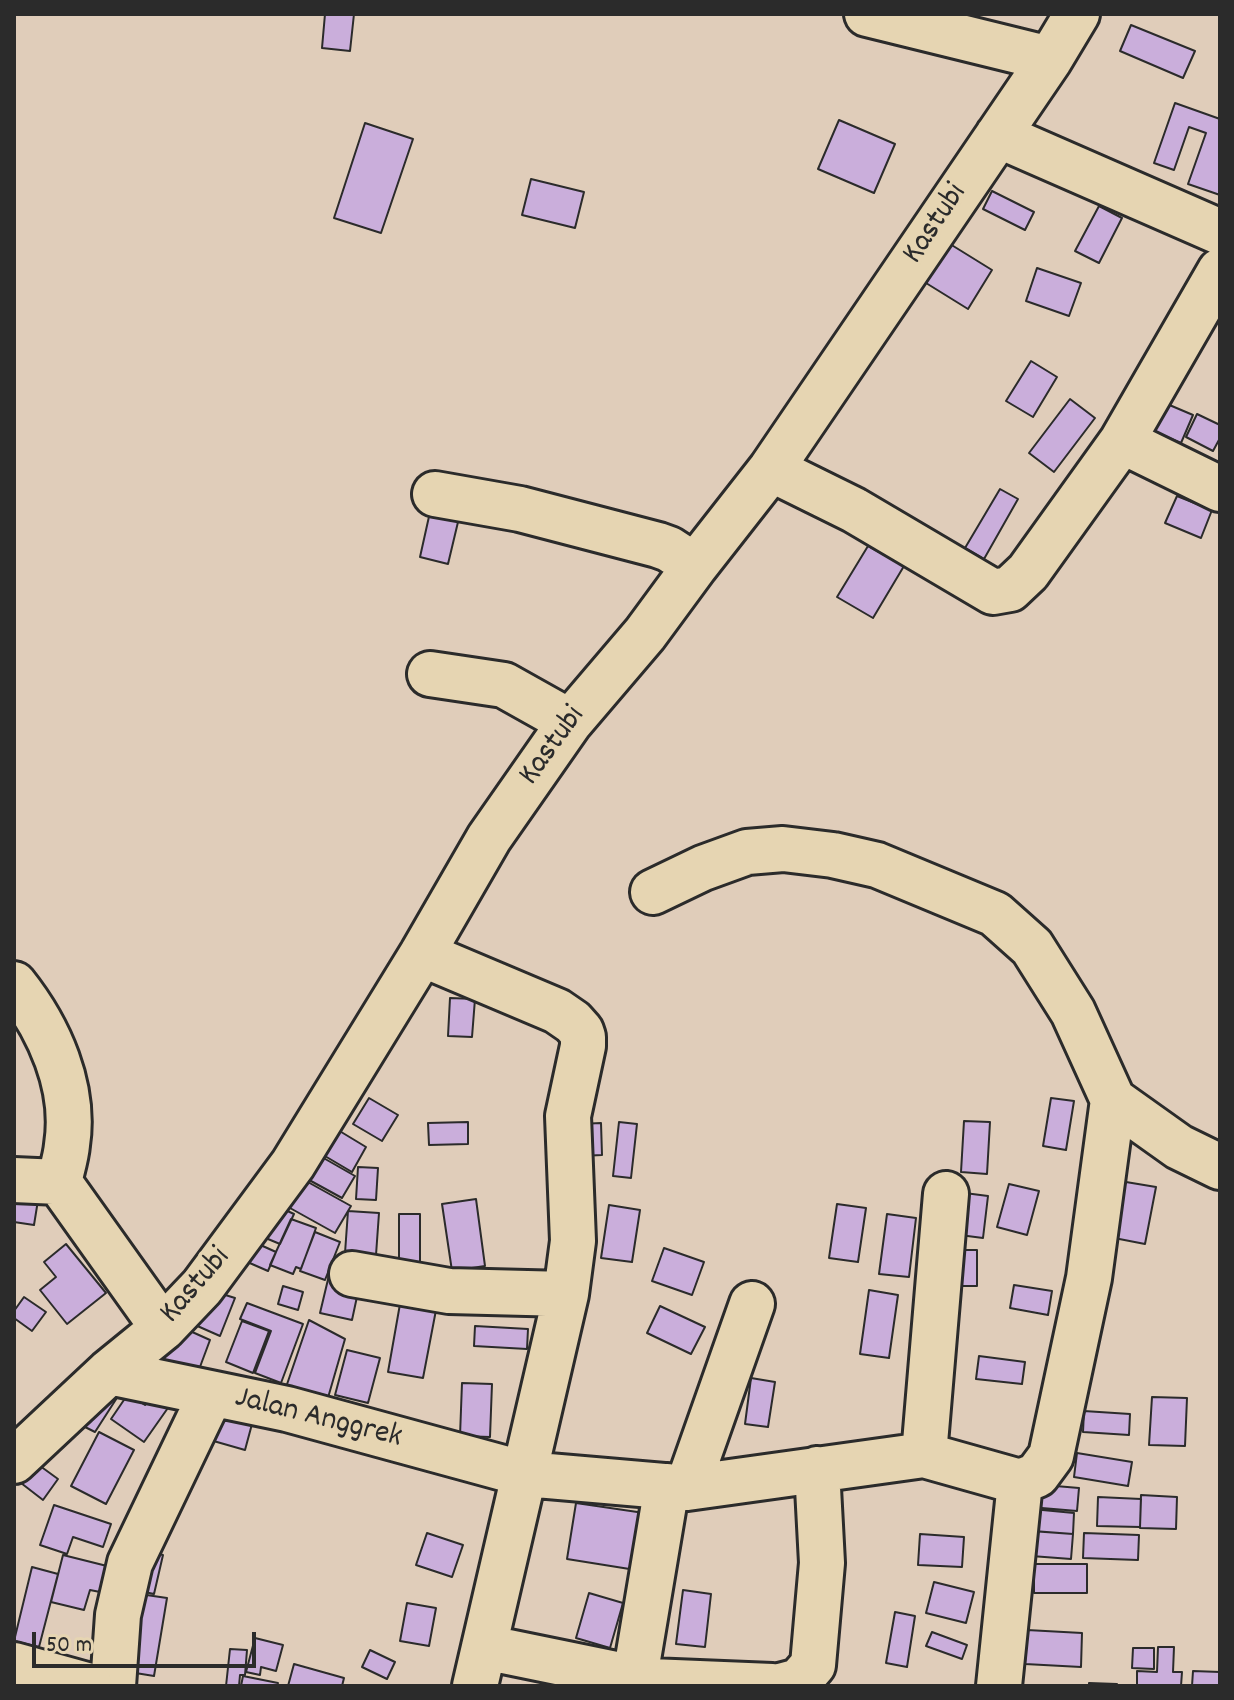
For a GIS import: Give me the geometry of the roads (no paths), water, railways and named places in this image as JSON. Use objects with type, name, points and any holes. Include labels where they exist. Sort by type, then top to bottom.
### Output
[{"type":"street","points":[[867,14],[1050,59]]},
{"type":"street","name":"Kastubi","points":[[14,1461],[109,1372],[163,1328],[202,1287],[293,1164],[489,838],[570,722],[645,634],[771,469],[1050,59],[1077,14]]},
{"type":"street","points":[[998,135],[1220,232]]},
{"type":"street","points":[[771,469],[854,510],[983,587],[1002,592],[1016,585],[1028,572],[1122,441],[1220,271]]},
{"type":"street","points":[[1122,441],[1220,489]]},
{"type":"street","points":[[435,494],[520,509],[658,545],[695,566]]},
{"type":"street","points":[[430,674],[504,685],[570,722]]},
{"type":"street","points":[[653,892],[703,868],[747,852],[783,849],[833,855],[877,865],[995,914],[1032,947],[1073,1012],[1113,1100],[1179,1147],[1220,1167]]},
{"type":"street","points":[[422,954],[557,1011],[581,1031],[583,1046],[568,1116],[573,1241],[566,1294],[479,1667],[635,1677],[650,1681],[772,1686]]},
{"type":"street","points":[[14,984],[28,1002],[53,1048],[68,1101],[68,1143],[59,1182],[163,1328]]},
{"type":"street","points":[[946,1194],[924,1455],[1020,1482],[1037,1475],[1051,1456],[1089,1278],[1113,1100]]},
{"type":"street","points":[[14,1180],[59,1182]]},
{"type":"street","points":[[352,1274],[449,1291],[566,1294]]},
{"type":"street","points":[[635,1677],[677,1487],[752,1304]]},
{"type":"street","name":"Jalan Anggrek","points":[[109,1372],[287,1409],[525,1474],[677,1487],[924,1455]]},
{"type":"street","points":[[14,1665],[92,1685],[118,1615],[130,1563],[211,1394]]},
{"type":"street","points":[[780,1686],[799,1681],[813,1665],[822,1563],[817,1469]]},
{"type":"street","points":[[999,1686],[1020,1482]]}]
